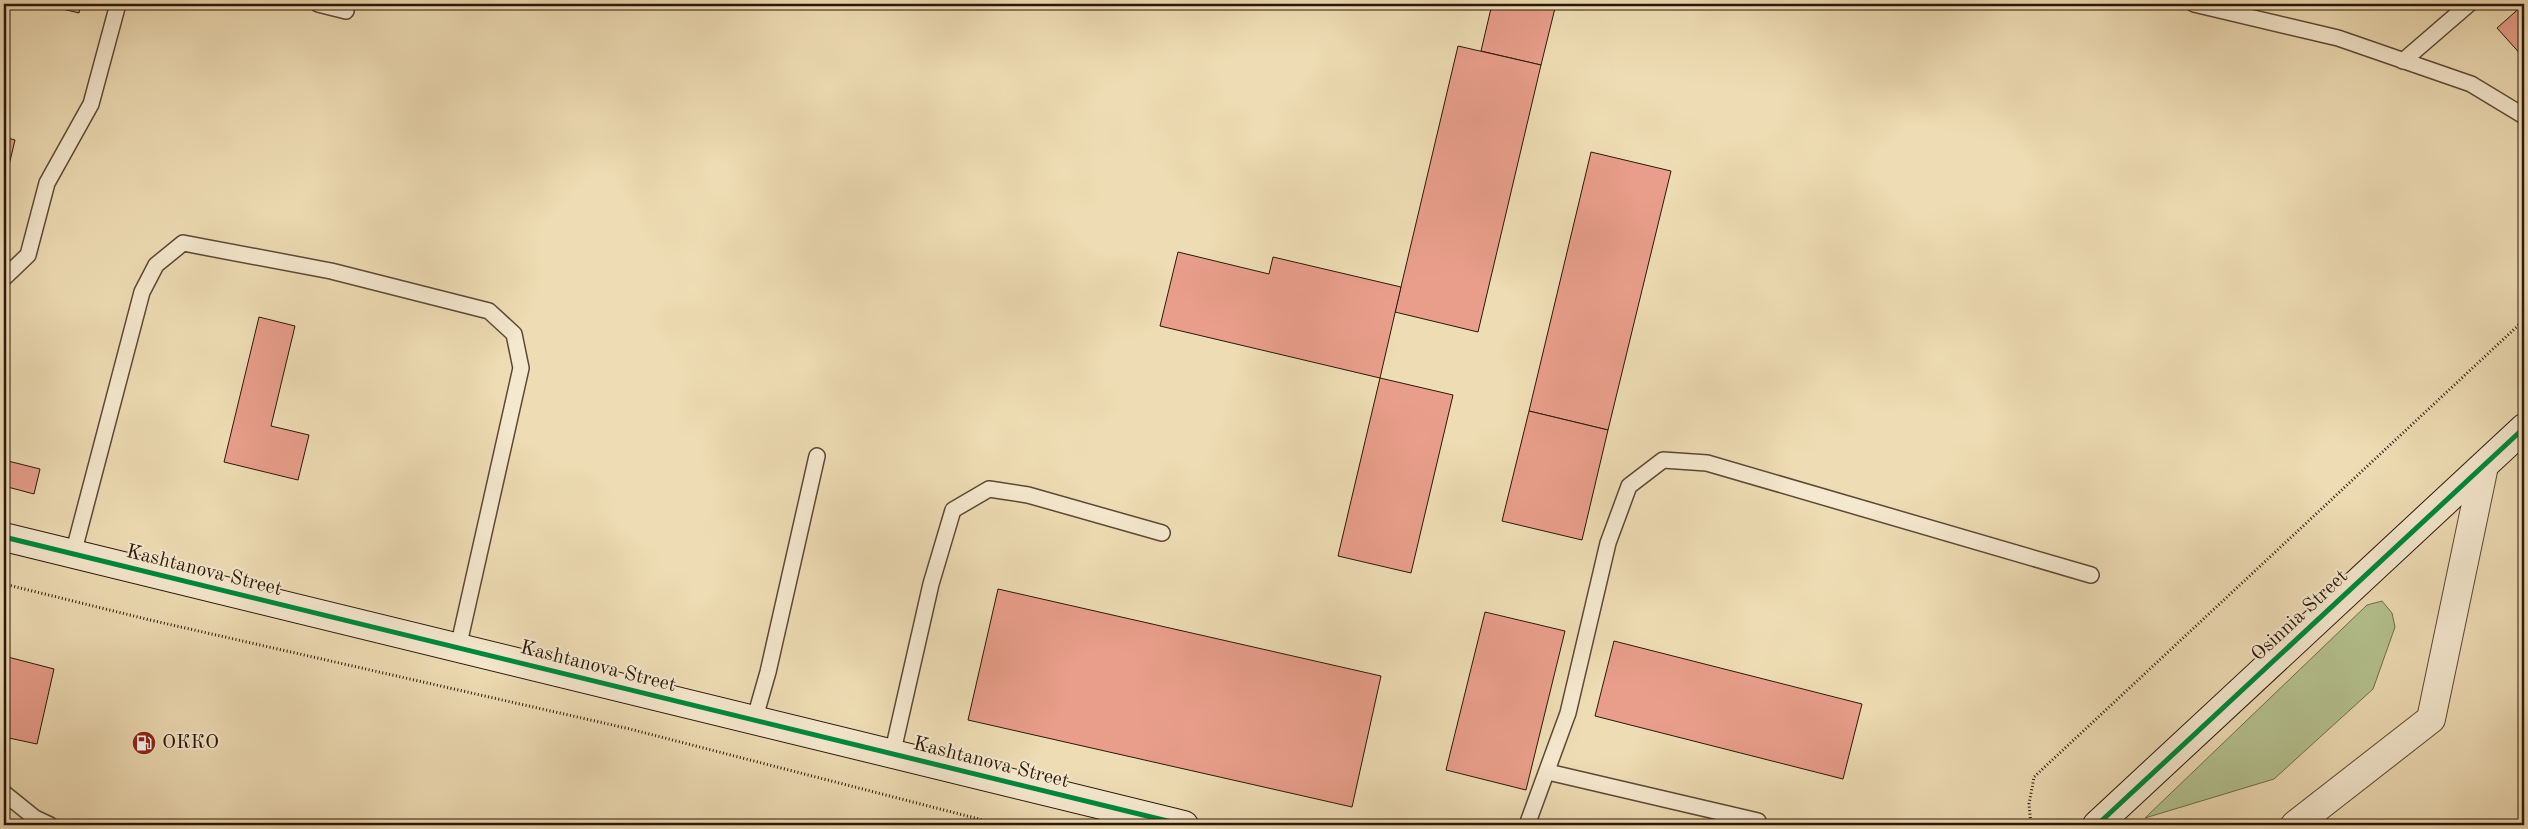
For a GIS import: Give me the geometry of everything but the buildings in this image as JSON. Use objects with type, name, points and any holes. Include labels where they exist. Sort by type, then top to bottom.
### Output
[{"type":"street","name":"Osinnia Street","points":[[2097,825],[2524,428]]},
{"type":"street","points":[[2295,825],[2431,719],[2484,466]]},
{"type":"street","name":"Kashtanova Street","points":[[4,537],[1184,825]]},
{"type":"lane","points":[[4,278],[28,255],[47,183],[91,104],[118,4]]},
{"type":"lane","points":[[318,4],[346,11]]},
{"type":"lane","points":[[2194,4],[2338,38],[2472,84],[2524,116]]},
{"type":"lane","points":[[2403,61],[2469,4]]},
{"type":"lane","points":[[73,554],[142,292],[156,265],[183,243],[341,274],[489,311],[514,334],[521,368],[458,648]]},
{"type":"lane","points":[[754,721],[768,672],[817,456]]},
{"type":"lane","points":[[1527,825],[1533,804],[1548,772],[1568,713],[1608,543],[1629,486],[1663,460],[1707,462],[2091,575]]},
{"type":"lane","points":[[892,755],[931,584],[953,510],[989,489],[1028,495],[1162,533]]},
{"type":"lane","points":[[1548,772],[1758,821]]},
{"type":"lane","points":[[4,793],[35,818],[50,825]]},
{"type":"path","points":[[2031,825],[2029,804],[2034,777],[2524,320]]},
{"type":"path","points":[[4,584],[150,620],[630,729],[1002,825]]},
{"type":"green space","points":[[2382,601],[2392,613],[2395,627],[2373,689],[2274,779],[2145,818],[2367,605]]},
{"type":"cycle path","points":[[2097,825],[2524,428]]},
{"type":"cycle path","points":[[4,537],[1184,825]]},
{"type":"place","name":"ОККО","points":[[144,743]]}]
